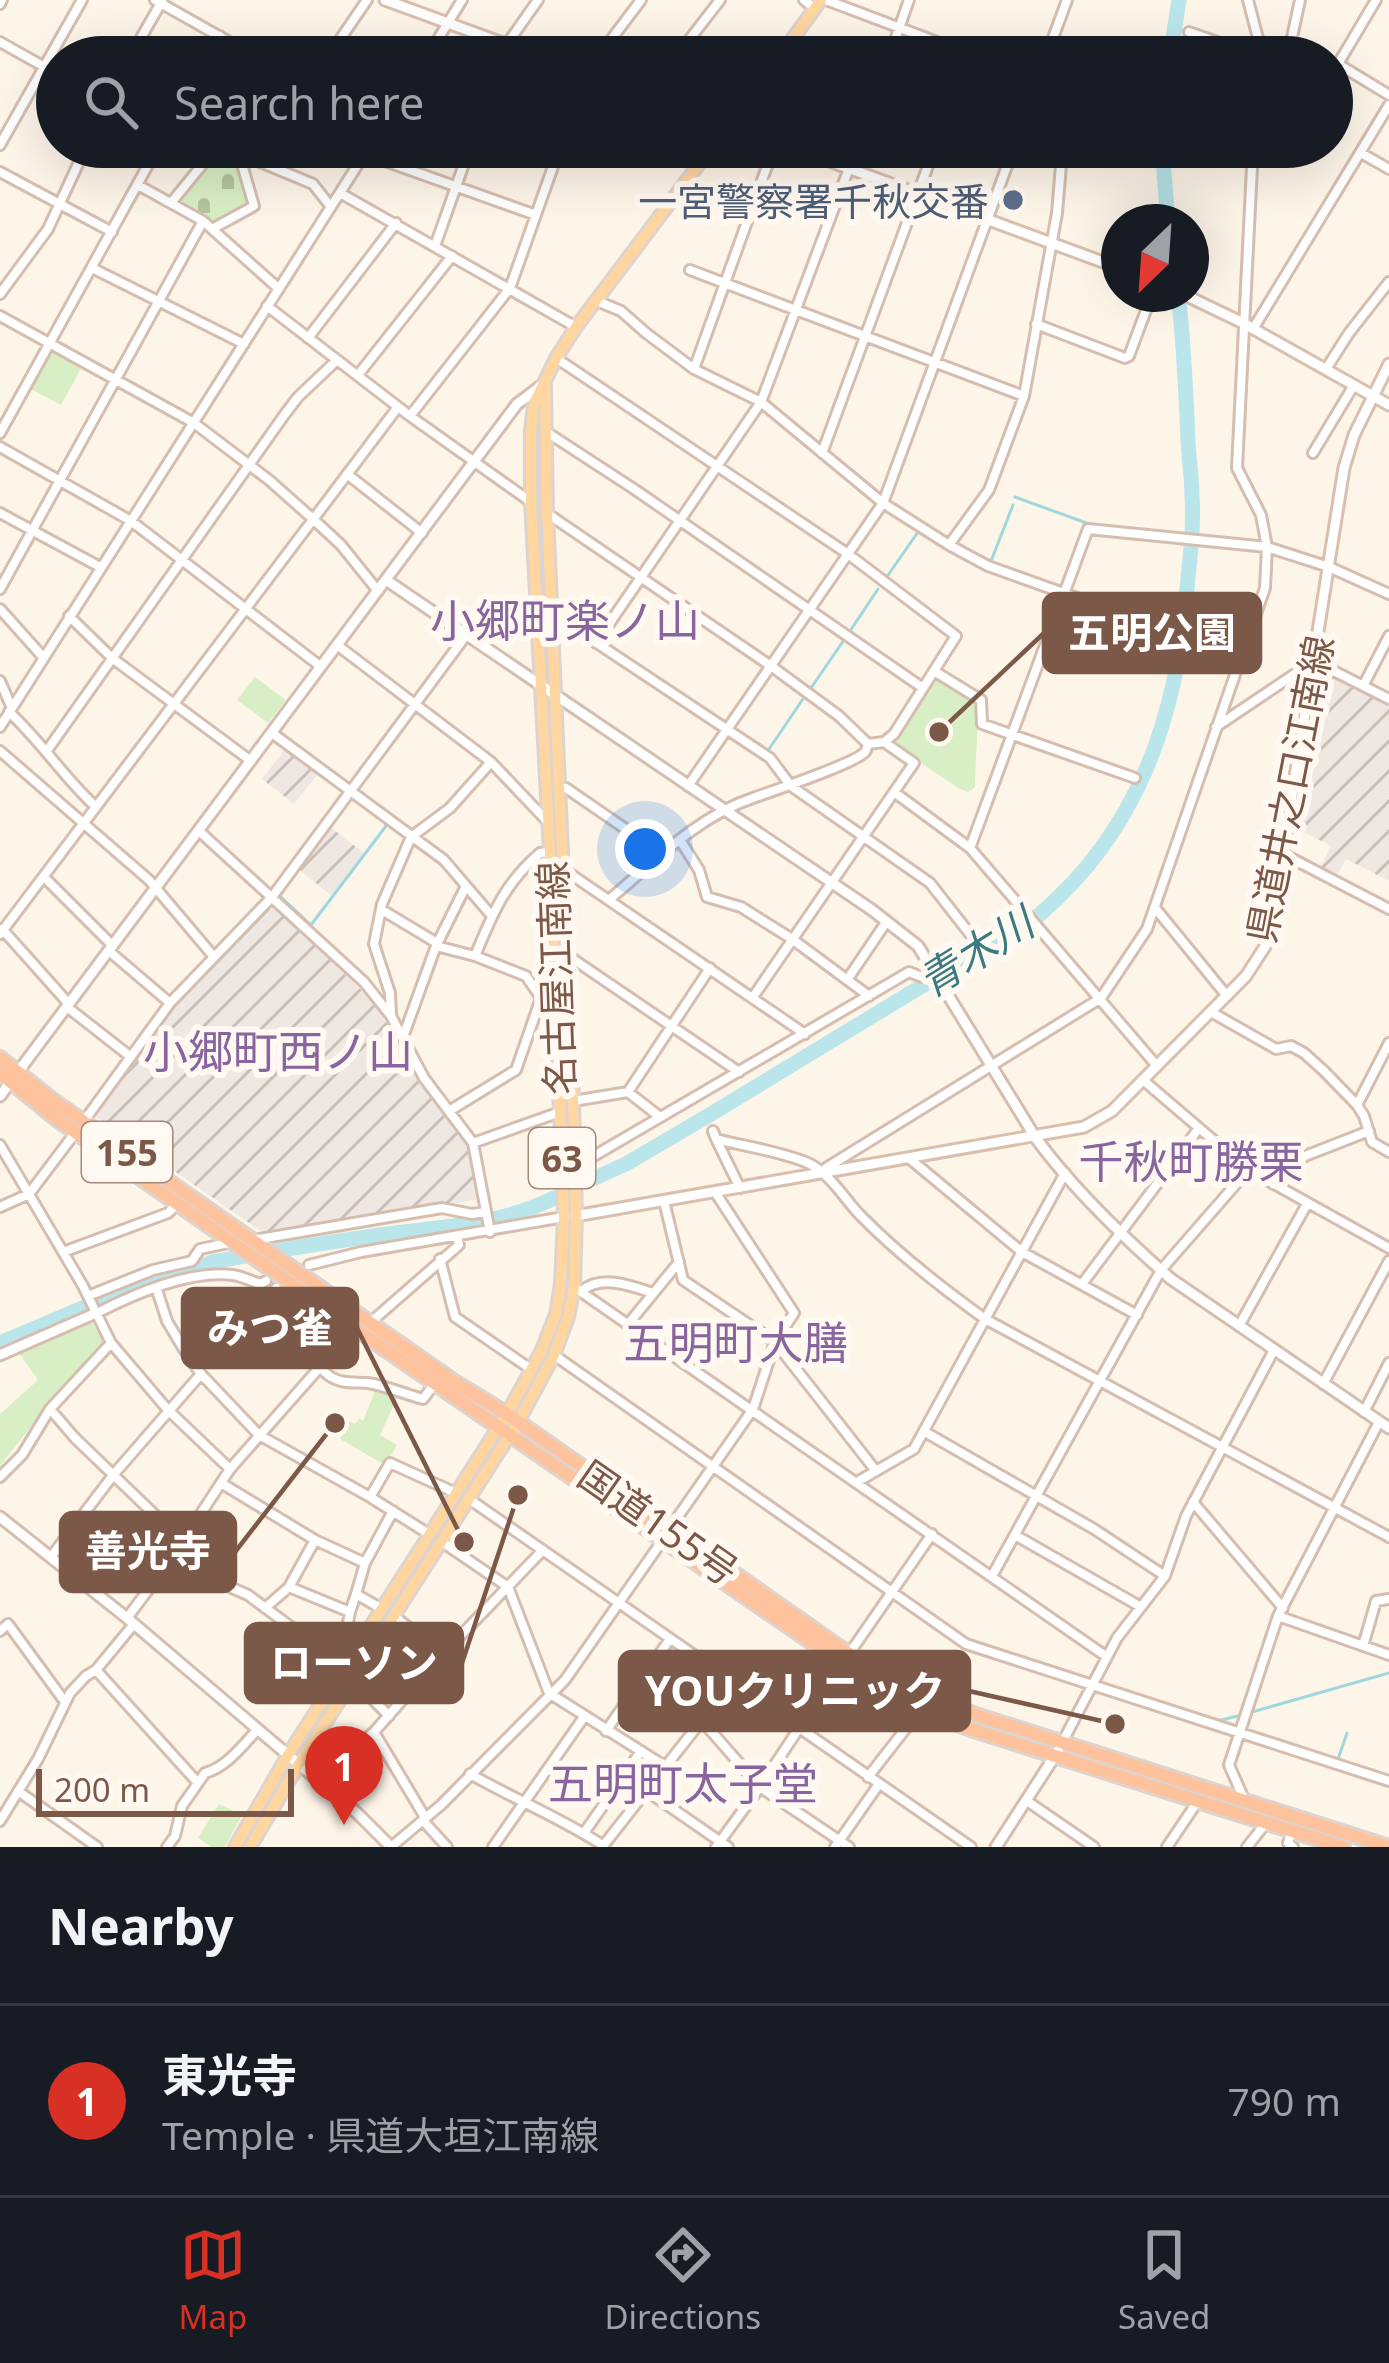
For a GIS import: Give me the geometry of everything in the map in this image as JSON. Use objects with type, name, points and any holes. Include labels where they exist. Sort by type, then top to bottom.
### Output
[{"type":"highway","name":"国道155号","points":[[0,1058],[9,1076],[245,1242],[267,1265],[456,1383],[665,1535],[921,1708],[1054,1757],[1343,1847]]},
{"type":"highway","name":"国道155号","points":[[80,1127],[178,1203],[283,1261],[435,1383],[508,1424]]},
{"type":"highway","name":"国道155号","points":[[845,1659],[976,1715],[1389,1847]]},
{"type":"main road","points":[[795,36],[821,3]]},
{"type":"main road","name":"名古屋江南線","points":[[235,1847],[353,1679],[387,1612],[554,1355],[578,1289],[560,1112],[531,431],[534,404],[556,358],[696,168]]},
{"type":"main road","name":"名古屋江南線","points":[[508,1424],[556,1313],[574,1168],[545,382]]},
{"type":"main road","name":"名古屋江南線","points":[[250,1847],[340,1663],[387,1612]]},
{"type":"street","points":[[62,36],[82,0]]},
{"type":"street","points":[[342,36],[367,0]]},
{"type":"street","points":[[385,0],[486,36]]},
{"type":"street","points":[[440,36],[462,0]]},
{"type":"street","points":[[513,36],[538,0]]},
{"type":"street","points":[[614,36],[641,0]]},
{"type":"street","points":[[692,36],[720,0]]},
{"type":"street","points":[[804,0],[920,36]]},
{"type":"street","points":[[896,36],[909,0]]},
{"type":"street","points":[[1054,36],[1067,0]]},
{"type":"street","points":[[1248,0],[1257,36]]},
{"type":"street","points":[[1294,36],[1300,0]]},
{"type":"street","points":[[1353,36],[1376,0]]},
{"type":"street","points":[[141,36],[159,1],[220,36]]},
{"type":"street","points":[[1189,32],[1200,36]]},
{"type":"street","points":[[0,42],[36,62]]},
{"type":"street","points":[[1353,74],[1389,95]]},
{"type":"street","points":[[0,145],[36,81]]},
{"type":"street","points":[[1353,164],[1389,105]]},
{"type":"street","points":[[1361,152],[1389,170]]},
{"type":"street","points":[[0,294],[48,229],[76,168]]},
{"type":"street","points":[[0,434],[147,168]]},
{"type":"street","points":[[171,203],[200,168]]},
{"type":"street","points":[[212,229],[254,206],[244,168]]},
{"type":"street","points":[[274,168],[313,184],[331,207]]},
{"type":"street","points":[[0,727],[356,168]]},
{"type":"street","points":[[412,168],[536,215]]},
{"type":"street","points":[[435,246],[462,168]]},
{"type":"street","points":[[410,416],[510,288],[553,168]]},
{"type":"street","points":[[694,369],[766,168]]},
{"type":"street","points":[[596,643],[761,402],[849,168],[1101,261]]},
{"type":"street","points":[[822,453],[927,168]]},
{"type":"street","points":[[688,787],[883,503],[1006,168]]},
{"type":"street","points":[[949,544],[989,490],[1024,396],[1061,168]]},
{"type":"street","points":[[823,1174],[1101,998],[1147,928],[1265,588],[1267,547],[1261,515],[1237,468],[1248,326],[1252,168]]},
{"type":"street","points":[[1248,326],[1351,168]]},
{"type":"street","points":[[0,172],[112,232]]},
{"type":"street","points":[[138,185],[202,220],[278,288]]},
{"type":"street","points":[[340,193],[576,327]]},
{"type":"street","points":[[0,590],[202,220]]},
{"type":"street","points":[[308,338],[396,224]]},
{"type":"street","points":[[358,375],[452,256]]},
{"type":"street","points":[[92,268],[244,344]]},
{"type":"street","points":[[690,270],[1024,396]]},
{"type":"street","points":[[1326,369],[1389,282]]},
{"type":"street","points":[[597,301],[620,311],[694,369],[761,402],[883,503],[949,544],[988,566],[1175,633]]},
{"type":"street","points":[[267,306],[531,502]]},
{"type":"street","points":[[1209,306],[1389,405]]},
{"type":"street","points":[[1036,325],[1125,358],[1130,356],[1146,312]]},
{"type":"street","points":[[0,316],[194,423],[314,518],[378,591]]},
{"type":"street","points":[[556,358],[848,554],[956,636],[894,734],[884,742],[868,744]]},
{"type":"street","points":[[46,752],[298,397],[337,360]]},
{"type":"street","name":"県道井之口江南線","points":[[570,1216],[1084,1127],[1101,1119],[1227,996],[1266,945],[1348,450],[1389,364]]},
{"type":"street","points":[[0,1096],[9,1076],[68,1006],[517,404],[545,382]]},
{"type":"street","points":[[1313,453],[1354,385]]},
{"type":"street","points":[[131,1057],[68,1006],[1,931],[398,406]]},
{"type":"street","points":[[545,431],[923,688]]},
{"type":"street","points":[[0,447],[130,521],[320,667]]},
{"type":"street","points":[[347,473],[422,533]]},
{"type":"street","points":[[0,513],[100,567]]},
{"type":"street","points":[[547,513],[771,666],[839,716],[868,744]]},
{"type":"street","points":[[970,848],[1088,529],[1267,547],[1329,567],[1389,594]]},
{"type":"street","points":[[386,580],[918,946],[1035,1137],[1122,1232],[1161,1270],[1384,1425],[1281,1612],[1229,1765],[1244,1800]]},
{"type":"street","points":[[0,609],[43,657]]},
{"type":"street","points":[[553,614],[770,758],[791,786],[930,883],[977,943]]},
{"type":"street","points":[[68,616],[112,658],[251,761]]},
{"type":"street","points":[[0,1208],[29,1194],[170,1003],[272,898],[467,634]]},
{"type":"street","points":[[1363,686],[1389,636]]},
{"type":"street","points":[[337,645],[490,762],[548,822]]},
{"type":"street","points":[[1215,728],[1314,661],[1389,699]]},
{"type":"street","points":[[934,671],[981,700],[982,724],[1135,778]]},
{"type":"street","points":[[0,681],[10,710],[96,807]]},
{"type":"street","points":[[272,734],[444,860],[491,915]]},
{"type":"street","points":[[753,997],[914,763],[884,742]]},
{"type":"street","points":[[610,899],[722,810],[791,786],[865,752],[868,744]]},
{"type":"street","points":[[0,751],[156,887],[214,957]]},
{"type":"street","points":[[391,1016],[390,993],[374,944],[381,910],[411,837],[450,808],[490,762]]},
{"type":"street","points":[[560,788],[662,854]]},
{"type":"street","points":[[894,792],[970,848],[1157,1066]]},
{"type":"street","points":[[199,831],[364,982],[391,1016],[424,1078],[473,1143],[489,1229]]},
{"type":"street","points":[[680,840],[699,870],[707,897],[741,907],[868,996]]},
{"type":"street","points":[[475,956],[506,888],[540,853],[550,852]]},
{"type":"street","points":[[1283,854],[1389,908]]},
{"type":"street","points":[[562,869],[805,1034]]},
{"type":"street","points":[[44,877],[170,1003]]},
{"type":"street","points":[[403,1038],[437,944],[466,886]]},
{"type":"street","points":[[1155,908],[1227,996]]},
{"type":"street","points":[[381,910],[437,944],[526,976],[541,998],[516,1070],[449,1111]]},
{"type":"street","points":[[847,980],[886,921]]},
{"type":"street","points":[[566,955],[739,1072]]},
{"type":"street","points":[[573,1101],[628,1092],[710,968]]},
{"type":"street","points":[[574,1168],[909,973],[922,977]]},
{"type":"street","points":[[1211,1012],[1276,1049],[1291,1046],[1304,1052],[1357,1105],[1372,1142],[1389,1152]]},
{"type":"street","points":[[534,1020],[557,1017]]},
{"type":"street","points":[[1357,1105],[1389,1043]]},
{"type":"street","points":[[1376,1068],[1389,1075]]},
{"type":"street","points":[[1143,1080],[1273,1184],[1389,1248]]},
{"type":"street","points":[[628,1092],[660,1118]]},
{"type":"street","points":[[473,1143],[560,1112]]},
{"type":"street","points":[[1082,1284],[1198,1128]]},
{"type":"street","points":[[1273,1184],[1305,1156],[1369,1131]]},
{"type":"street","points":[[740,1188],[715,1135],[809,1163],[890,1244],[986,1319],[1389,1537]]},
{"type":"street","points":[[0,1145],[111,1343],[168,1410],[230,1469]]},
{"type":"street","points":[[910,1159],[1022,1252],[1137,1315]]},
{"type":"street","points":[[992,1576],[1161,1270],[1250,1168]]},
{"type":"street","points":[[857,1482],[914,1449],[1065,1173]]},
{"type":"street","points":[[2,1520],[130,1621],[391,1847],[441,1805],[565,1680],[753,1409],[775,1342],[794,1312],[715,1192]]},
{"type":"street","points":[[664,1201],[683,1280],[775,1342],[876,1471]]},
{"type":"street","points":[[64,1252],[168,1213],[178,1203]]},
{"type":"street","points":[[1239,1326],[1307,1204]]},
{"type":"street","points":[[88,1297],[153,1270],[192,1261],[200,1249],[442,1208],[486,1213]]},
{"type":"street","points":[[309,1265],[570,1216]]},
{"type":"street","points":[[0,1821],[38,1759],[65,1702],[96,1670],[230,1469],[320,1367],[459,1245],[458,1236]]},
{"type":"street","points":[[440,1259],[455,1317],[532,1370]]},
{"type":"street","points":[[1323,1384],[1389,1261]]},
{"type":"street","points":[[629,1323],[679,1262]]},
{"type":"street","points":[[0,1355],[145,1289],[236,1275],[260,1284],[266,1281]]},
{"type":"street","points":[[578,1289],[611,1283],[653,1293]]},
{"type":"street","points":[[156,1287],[166,1321],[201,1374],[259,1436],[370,1497],[508,1587],[549,1693],[666,1767]]},
{"type":"street","points":[[276,1288],[320,1367],[331,1377],[423,1399],[435,1383]]},
{"type":"street","points":[[578,1289],[1108,1657]]},
{"type":"street","points":[[0,1477],[22,1455],[50,1409],[111,1343]]},
{"type":"street","points":[[997,1847],[1054,1757],[1117,1638],[1165,1576],[1193,1502],[1274,1350]]},
{"type":"street","points":[[554,1355],[966,1645],[1389,1781]]},
{"type":"street","points":[[1364,1412],[1389,1364]]},
{"type":"street","points":[[51,1557],[114,1474],[201,1374]]},
{"type":"street","points":[[50,1409],[183,1542]]},
{"type":"street","points":[[924,1431],[1165,1576]]},
{"type":"street","points":[[370,1497],[390,1462],[462,1496],[971,1847]]},
{"type":"street","points":[[221,1483],[315,1540],[365,1563]]},
{"type":"street","points":[[1193,1502],[1281,1612],[1389,1655]]},
{"type":"street","points":[[176,1552],[207,1577],[248,1595],[340,1663],[365,1563],[393,1511]]},
{"type":"street","points":[[647,1791],[722,1845],[932,1534]]},
{"type":"street","points":[[1015,1535],[1141,1607]]},
{"type":"street","points":[[265,1608],[289,1587],[315,1540]]},
{"type":"street","points":[[317,1779],[374,1732],[543,1550]]},
{"type":"street","points":[[289,1587],[350,1612]]},
{"type":"street","points":[[356,1594],[442,1655]]},
{"type":"street","points":[[1363,1646],[1376,1601],[1389,1599]]},
{"type":"street","points":[[0,1631],[8,1624],[65,1702]]},
{"type":"street","points":[[607,1731],[670,1639]]},
{"type":"street","points":[[96,1670],[198,1783]]},
{"type":"street","points":[[353,1679],[389,1715]]},
{"type":"street","points":[[470,1774],[604,1846],[732,1682]]},
{"type":"street","points":[[868,1777],[921,1708]]},
{"type":"street","points":[[493,1847],[584,1718]]},
{"type":"street","points":[[703,1722],[760,1787],[837,1844],[849,1847]]},
{"type":"street","points":[[167,1847],[176,1837],[182,1806],[205,1773],[233,1756],[258,1729]]},
{"type":"street","points":[[374,1732],[426,1824],[447,1847]]},
{"type":"street","points":[[584,1833],[641,1751]]},
{"type":"street","points":[[837,1844],[879,1784]]},
{"type":"street","points":[[19,1791],[97,1847]]},
{"type":"street","points":[[1027,1801],[1094,1847]]},
{"type":"street","points":[[1167,1847],[1198,1801]]},
{"type":"street","points":[[1247,1847],[1266,1822]]},
{"type":"street","points":[[1292,1831],[1288,1843],[1293,1847]]},
{"type":"street","points":[[500,1838],[514,1847]]},
{"type":"shaded area","points":[[1317,667],[1389,702],[1389,881],[1346,859],[1335,878],[1319,870],[1331,846],[1292,826]]},
{"type":"shaded area","points":[[285,749],[317,775],[294,804],[262,779]]},
{"type":"shaded area","points":[[329,826],[365,854],[332,896],[297,868]]},
{"type":"shaded area","points":[[274,907],[377,1005],[416,1077],[469,1145],[480,1199],[268,1236],[95,1116],[176,1005]]},
{"type":"green space","points":[[203,168],[241,168],[250,202],[211,223],[175,202]]},
{"type":"green space","points":[[53,349],[83,365],[61,405],[29,388]]},
{"type":"green space","points":[[255,677],[286,700],[268,723],[237,700]]},
{"type":"green space","points":[[935,677],[977,704],[975,787],[968,792],[893,744]]},
{"type":"green space","points":[[90,1320],[106,1344],[43,1411],[0,1466],[0,1414],[38,1380],[19,1353]]},
{"type":"green space","points":[[375,1391],[398,1396],[380,1435],[397,1445],[385,1465],[340,1439],[349,1421],[363,1421]]},
{"type":"green space","points":[[219,1804],[242,1815],[225,1847],[212,1847],[198,1838]]},
{"type":"waterway","name":"青木川","points":[[1173,36],[1179,0]]},
{"type":"waterway","name":"青木川","points":[[1164,168],[1167,204]]},
{"type":"waterway","name":"青木川","points":[[588,1181],[716,1111],[1039,915],[1103,846],[1147,768],[1174,682],[1182,636],[1192,508],[1180,312]]},
{"type":"waterway","points":[[1015,497],[1092,525],[1116,528]]},
{"type":"waterway","points":[[991,561],[1013,505]]},
{"type":"waterway","points":[[886,578],[918,532],[983,569]]},
{"type":"waterway","points":[[850,631],[878,589]]},
{"type":"waterway","points":[[811,688],[846,637]]},
{"type":"waterway","points":[[767,752],[805,696]]},
{"type":"waterway","points":[[281,897],[311,925],[386,826]]},
{"type":"waterway","points":[[95,1114],[175,1005],[269,909]]},
{"type":"waterway","name":"青木川","points":[[0,1343],[154,1278],[212,1262],[469,1224],[554,1198]]},
{"type":"waterway","points":[[1252,1712],[1389,1673]]},
{"type":"waterway","points":[[1217,1721],[1242,1715]]},
{"type":"waterway","points":[[1338,1759],[1347,1733]]},
{"type":"waterway","points":[[1267,1745],[1311,1760]]},
{"type":"tunnel","points":[[266,1281],[309,1265]]},
{"type":"place","name":"一宮警察署千秋交番","points":[[1013,200]]},
{"type":"place","name":"五明公園","points":[[939,732]]},
{"type":"place","name":"善光寺","points":[[335,1423]]},
{"type":"place","name":"ローソン","points":[[518,1495]]},
{"type":"place","name":"みつ雀","points":[[464,1542]]},
{"type":"place","name":"YOUクリニック","points":[[1115,1724]]},
{"type":"place","name":"東光寺","points":[[344,1825]]},
{"type":"district","name":"小郷町楽ノ山","points":[[565,619]]},
{"type":"district","name":"小郷町西ノ山","points":[[278,1050]]},
{"type":"district","name":"千秋町勝栗","points":[[1191,1160]]},
{"type":"district","name":"五明町大膳","points":[[736,1341]]},
{"type":"district","name":"五明町太子堂","points":[[683,1782]]}]
